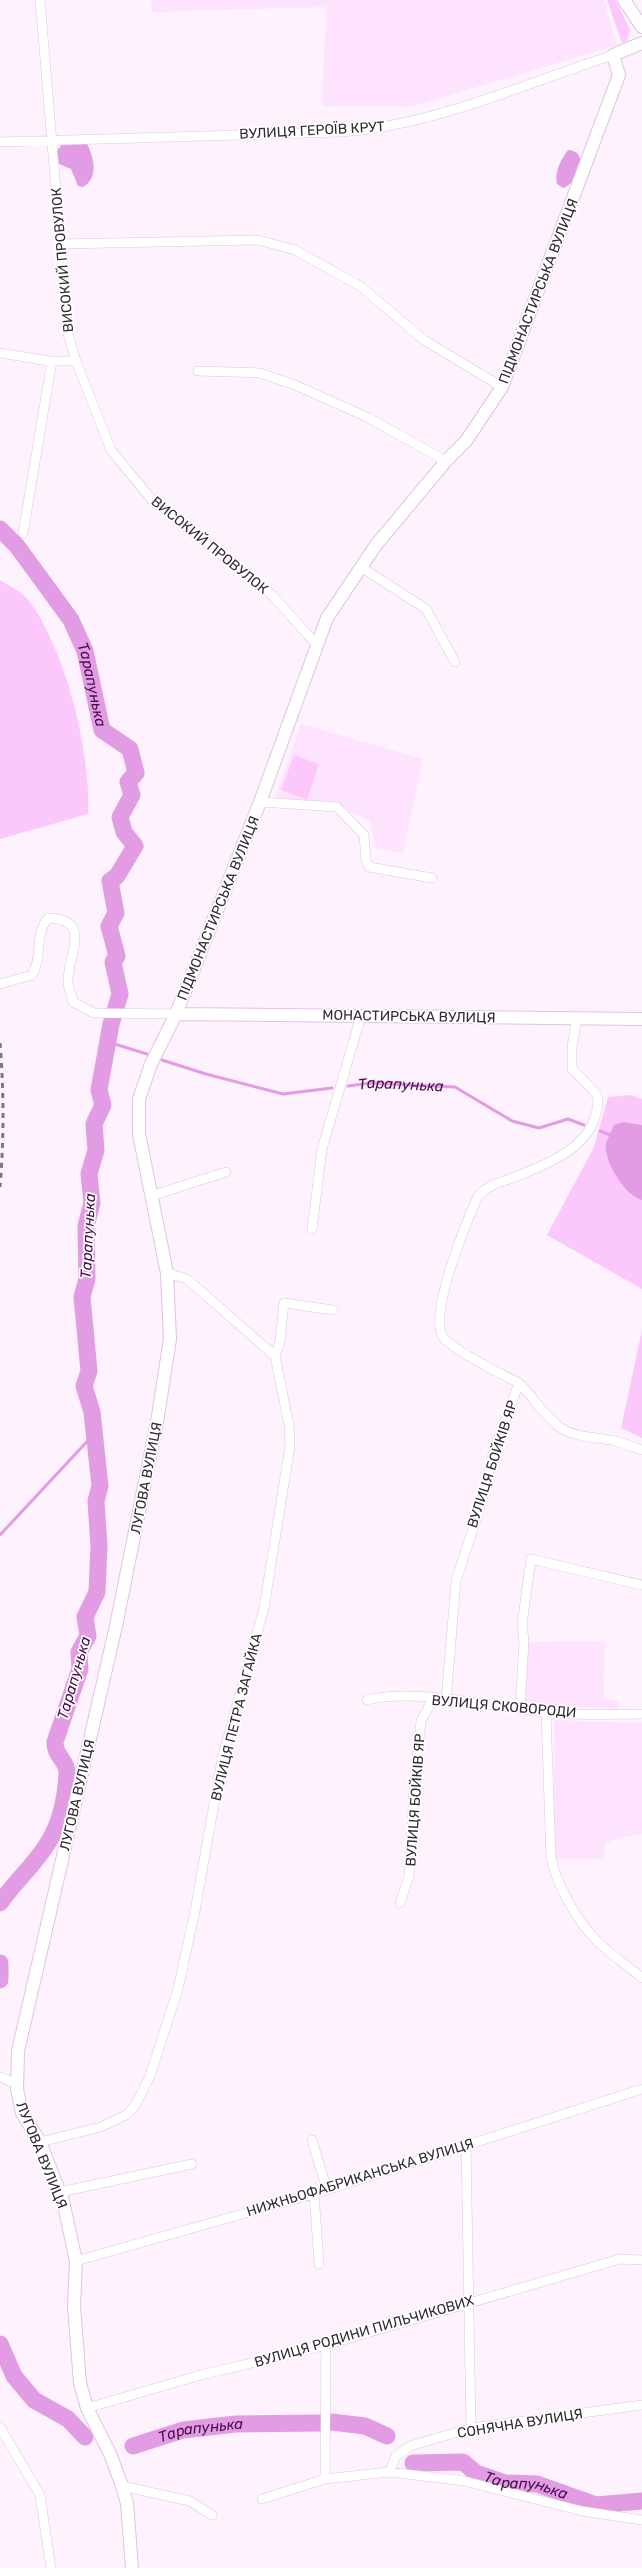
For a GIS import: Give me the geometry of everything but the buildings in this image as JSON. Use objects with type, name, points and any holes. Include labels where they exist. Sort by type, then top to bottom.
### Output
[{"type":"street","name":"ВИСОКИЙ ПРОВУЛОК","points":[[40,0],[68,334],[76,361],[111,450],[152,500],[272,595],[316,644]]},
{"type":"street","points":[[624,0],[642,27]]},
{"type":"street","points":[[613,55],[642,43]]},
{"type":"street","name":"ВУЛИЦЯ ГЕРОЇВ КРУТ","points":[[0,142],[51,139],[339,132],[391,126],[495,95],[613,55]]},
{"type":"street","name":"ПІДМОНАСТИРСЬКА ВУЛИЦЯ","points":[[176,1014],[260,802],[316,644],[327,618],[376,545],[446,461],[466,441],[502,387],[619,75],[613,55]]},
{"type":"street","points":[[61,244],[258,240],[295,250],[360,286],[424,340],[502,387]]},
{"type":"street","points":[[0,353],[52,361],[76,361]]},
{"type":"street","points":[[23,533],[52,361]]},
{"type":"street","points":[[198,371],[260,373],[295,384],[369,418],[446,461]]},
{"type":"street","points":[[361,566],[426,609],[455,662]]},
{"type":"street","name":"ПІДМОНАСТИРСЬКА ВУЛИЦЯ","points":[[260,802],[337,807],[364,834],[368,867],[432,878]]},
{"type":"street","points":[[0,984],[32,975],[37,967],[40,935],[45,922],[48,918],[67,920],[74,927],[76,937],[68,984],[73,1002],[94,1013],[176,1014]]},
{"type":"street","name":"МОНАСТИРСЬКА ВУЛИЦЯ","points":[[176,1014],[642,1019]]},
{"type":"street","name":"ЛУГОВА ВУЛИЦЯ","points":[[132,2568],[127,2503],[112,2456],[86,2408],[80,2383],[76,2343],[76,2261],[60,2192],[40,2142],[22,2113],[17,2084],[18,2051],[116,1626],[157,1422],[170,1339],[167,1273],[139,1134],[140,1099],[151,1064],[176,1014]]},
{"type":"street","points":[[312,1229],[322,1149],[361,1016]]},
{"type":"street","name":"ВУЛИЦЯ БОЙКІВ ЯР","points":[[446,1700],[456,1581],[480,1508],[493,1454],[519,1384],[476,1360],[443,1337],[440,1326],[444,1288],[478,1196],[488,1186],[511,1179],[565,1153],[583,1140],[593,1126],[598,1110],[597,1096],[572,1069],[572,1047],[577,1018]]},
{"type":"street","points":[[151,1196],[226,1172]]},
{"type":"street","points":[[167,1273],[187,1279],[275,1356],[280,1342],[284,1303],[333,1310]]},
{"type":"street","name":"ВУЛИЦЯ ПЕТРА ЗАГАЙКА","points":[[40,2142],[101,2127],[126,2115],[135,2106],[150,2076],[178,1988],[195,1911],[222,1759],[264,1608],[290,1446],[289,1424],[275,1356]]},
{"type":"street","points":[[519,1384],[531,1395],[548,1417],[562,1429],[584,1436],[616,1441],[642,1450]]},
{"type":"street","points":[[520,1709],[524,1641],[522,1624],[531,1559],[642,1585]]},
{"type":"street","name":"ВУЛИЦЯ СКОВОРОДИ","points":[[367,1700],[386,1696],[446,1700],[546,1713],[642,1714]]},
{"type":"street","name":"ВУЛИЦЯ БОЙКІВ ЯР","points":[[400,1903],[409,1876],[414,1790],[421,1721],[433,1699]]},
{"type":"street","points":[[546,1713],[551,1858],[553,1868],[571,1905],[598,1942],[642,1978]]},
{"type":"street","points":[[0,2078],[17,2084]]},
{"type":"street","name":"НИЖНЬОФАБРИКАНСЬКА ВУЛИЦЯ","points":[[76,2261],[314,2194],[466,2144],[642,2089]]},
{"type":"street","points":[[312,2140],[327,2190]]},
{"type":"street","points":[[466,2144],[471,2428]]},
{"type":"street","points":[[60,2192],[192,2164]]},
{"type":"street","points":[[314,2194],[320,2264]]},
{"type":"street","name":"ВУЛИЦЯ РОДИНИ ПИЛЬЧИКОВИХ","points":[[86,2408],[201,2375],[326,2345],[620,2259],[642,2260]]},
{"type":"street","points":[[325,2479],[326,2345]]},
{"type":"street","name":"СОНЯЧНА ВУЛИЦЯ","points":[[389,2472],[396,2456],[410,2446],[471,2428],[642,2404]]},
{"type":"street","points":[[0,2427],[40,2496],[51,2568]]},
{"type":"street","points":[[262,2500],[325,2479],[389,2472],[465,2481],[582,2511],[642,2520]]},
{"type":"street","points":[[122,2486],[190,2502],[212,2515]]},
{"type":"shaded area","points":[[151,0],[604,0],[617,45],[410,107],[322,106],[326,7],[152,12]]},
{"type":"shaded area","points":[[607,0],[616,0],[630,30],[627,41],[622,43]]},
{"type":"shaded area","points":[[62,144],[87,144],[92,155],[94,167],[91,178],[83,187],[78,186],[71,169],[59,164],[57,151]]},
{"type":"shaded area","points":[[568,150],[575,152],[579,156],[580,168],[573,181],[563,188],[557,184],[556,175]]},
{"type":"shaded area","points":[[0,580],[20,592],[29,601],[54,646],[65,674],[74,703],[85,762],[88,789],[88,814],[0,839]]},
{"type":"shaded area","points":[[301,724],[423,759],[403,853],[376,848],[370,821],[336,804],[275,799]]},
{"type":"shaded area","points":[[294,755],[319,764],[307,800],[281,790]]},
{"type":"shaded area","points":[[631,1095],[642,1099],[642,1289],[547,1235],[594,1147],[608,1097]]},
{"type":"shaded area","points":[[623,1122],[642,1125],[642,1200],[635,1197],[622,1185],[608,1159],[606,1143],[614,1125]]},
{"type":"shaded area","points":[[642,1330],[642,1438],[621,1428]]},
{"type":"shaded area","points":[[605,1641],[604,1699],[618,1701],[618,1709],[522,1704],[527,1642]]},
{"type":"shaded area","points":[[554,1720],[642,1723],[642,1834],[617,1838],[605,1844],[604,1859],[554,1859]]},
{"type":"waterway","name":"Тарапунька","points":[[0,529],[17,546],[71,620],[85,651],[102,730],[130,749],[136,773],[128,782],[132,795],[120,817],[124,832],[135,846],[117,876],[110,881],[116,913],[109,926],[117,956],[113,962],[120,994],[111,1024],[99,1090],[103,1105],[94,1124],[96,1150],[89,1174],[92,1203],[86,1226],[87,1279],[82,1297],[89,1371],[84,1386],[92,1412],[100,1486],[96,1501],[99,1546],[97,1592],[85,1617],[88,1636],[79,1652],[80,1669],[55,1742],[56,1751],[65,1764],[67,1772],[64,1801],[59,1820],[46,1846],[0,1903]]},
{"type":"waterway","name":"Тарапунька","points":[[108,1042],[147,1054]]},
{"type":"waterway","name":"Тарапунька","points":[[162,1060],[206,1074],[283,1094],[332,1088]]},
{"type":"waterway","name":"Тарапунька","points":[[348,1086],[371,1083],[455,1087],[512,1121],[539,1128],[568,1119],[584,1125]]},
{"type":"waterway","name":"Тарапунька","points":[[600,1131],[613,1136]]},
{"type":"waterway","name":"Тарапунька","points":[[0,1535],[95,1433]]},
{"type":"waterway","name":"Тарапунька","points":[[0,1963],[0,1980]]},
{"type":"waterway","name":"Тарапунька","points":[[0,2344],[14,2376],[34,2400],[68,2419],[85,2437]]},
{"type":"waterway","name":"Тарапунька","points":[[332,2422],[365,2426],[387,2436]]},
{"type":"waterway","name":"Тарапунька","points":[[133,2446],[183,2430],[236,2424],[319,2423]]},
{"type":"waterway","name":"Тарапунька","points":[[413,2463],[463,2462],[476,2473],[505,2483],[537,2484],[596,2505],[642,2501]]},
{"type":"railway","points":[[0,1043],[3,1115],[0,1187]]}]
